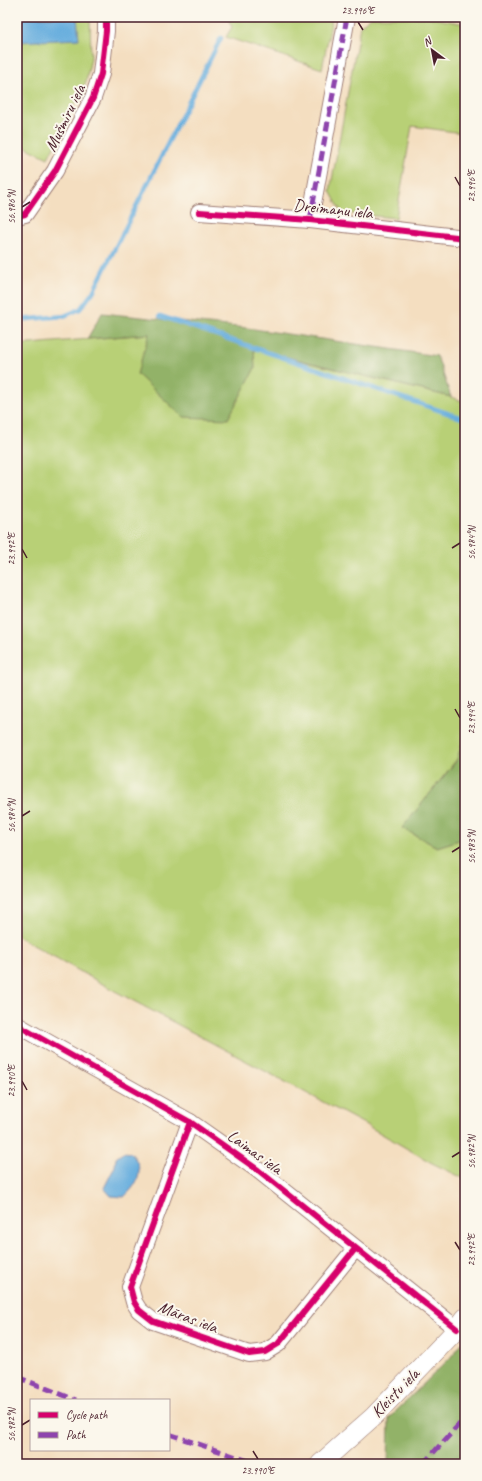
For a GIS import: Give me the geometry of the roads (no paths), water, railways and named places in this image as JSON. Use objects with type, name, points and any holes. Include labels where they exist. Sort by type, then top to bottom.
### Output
[{"type":"street","name":"Mušmiru iela","points":[[17,216],[25,214],[55,171],[92,98],[101,74],[106,31],[106,17]]},
{"type":"street","name":"Dreimaņu iela","points":[[310,220],[347,17]]},
{"type":"street","name":"Dreimaņu iela","points":[[198,212],[310,220],[465,238]]},
{"type":"street","name":"Laimas iela","points":[[17,1025],[190,1122],[258,1170],[356,1249],[461,1324]]},
{"type":"street","name":"Māras iela","points":[[190,1122],[130,1287],[134,1302],[139,1310],[153,1321],[249,1354],[265,1352],[278,1344],[356,1249]]},
{"type":"street","name":"Kleistu iela","points":[[320,1464],[374,1416],[461,1324]]},
{"type":"water","points":[[17,17],[77,17],[79,39],[17,42]]},
{"type":"water","points":[[124,1152],[131,1153],[136,1159],[139,1171],[138,1176],[133,1187],[124,1197],[111,1196],[104,1188],[115,1166],[116,1158]]},
{"type":"waterway","points":[[17,320],[64,316],[80,309],[93,292],[221,38]]},
{"type":"waterway","points":[[160,316],[465,419]]}]
